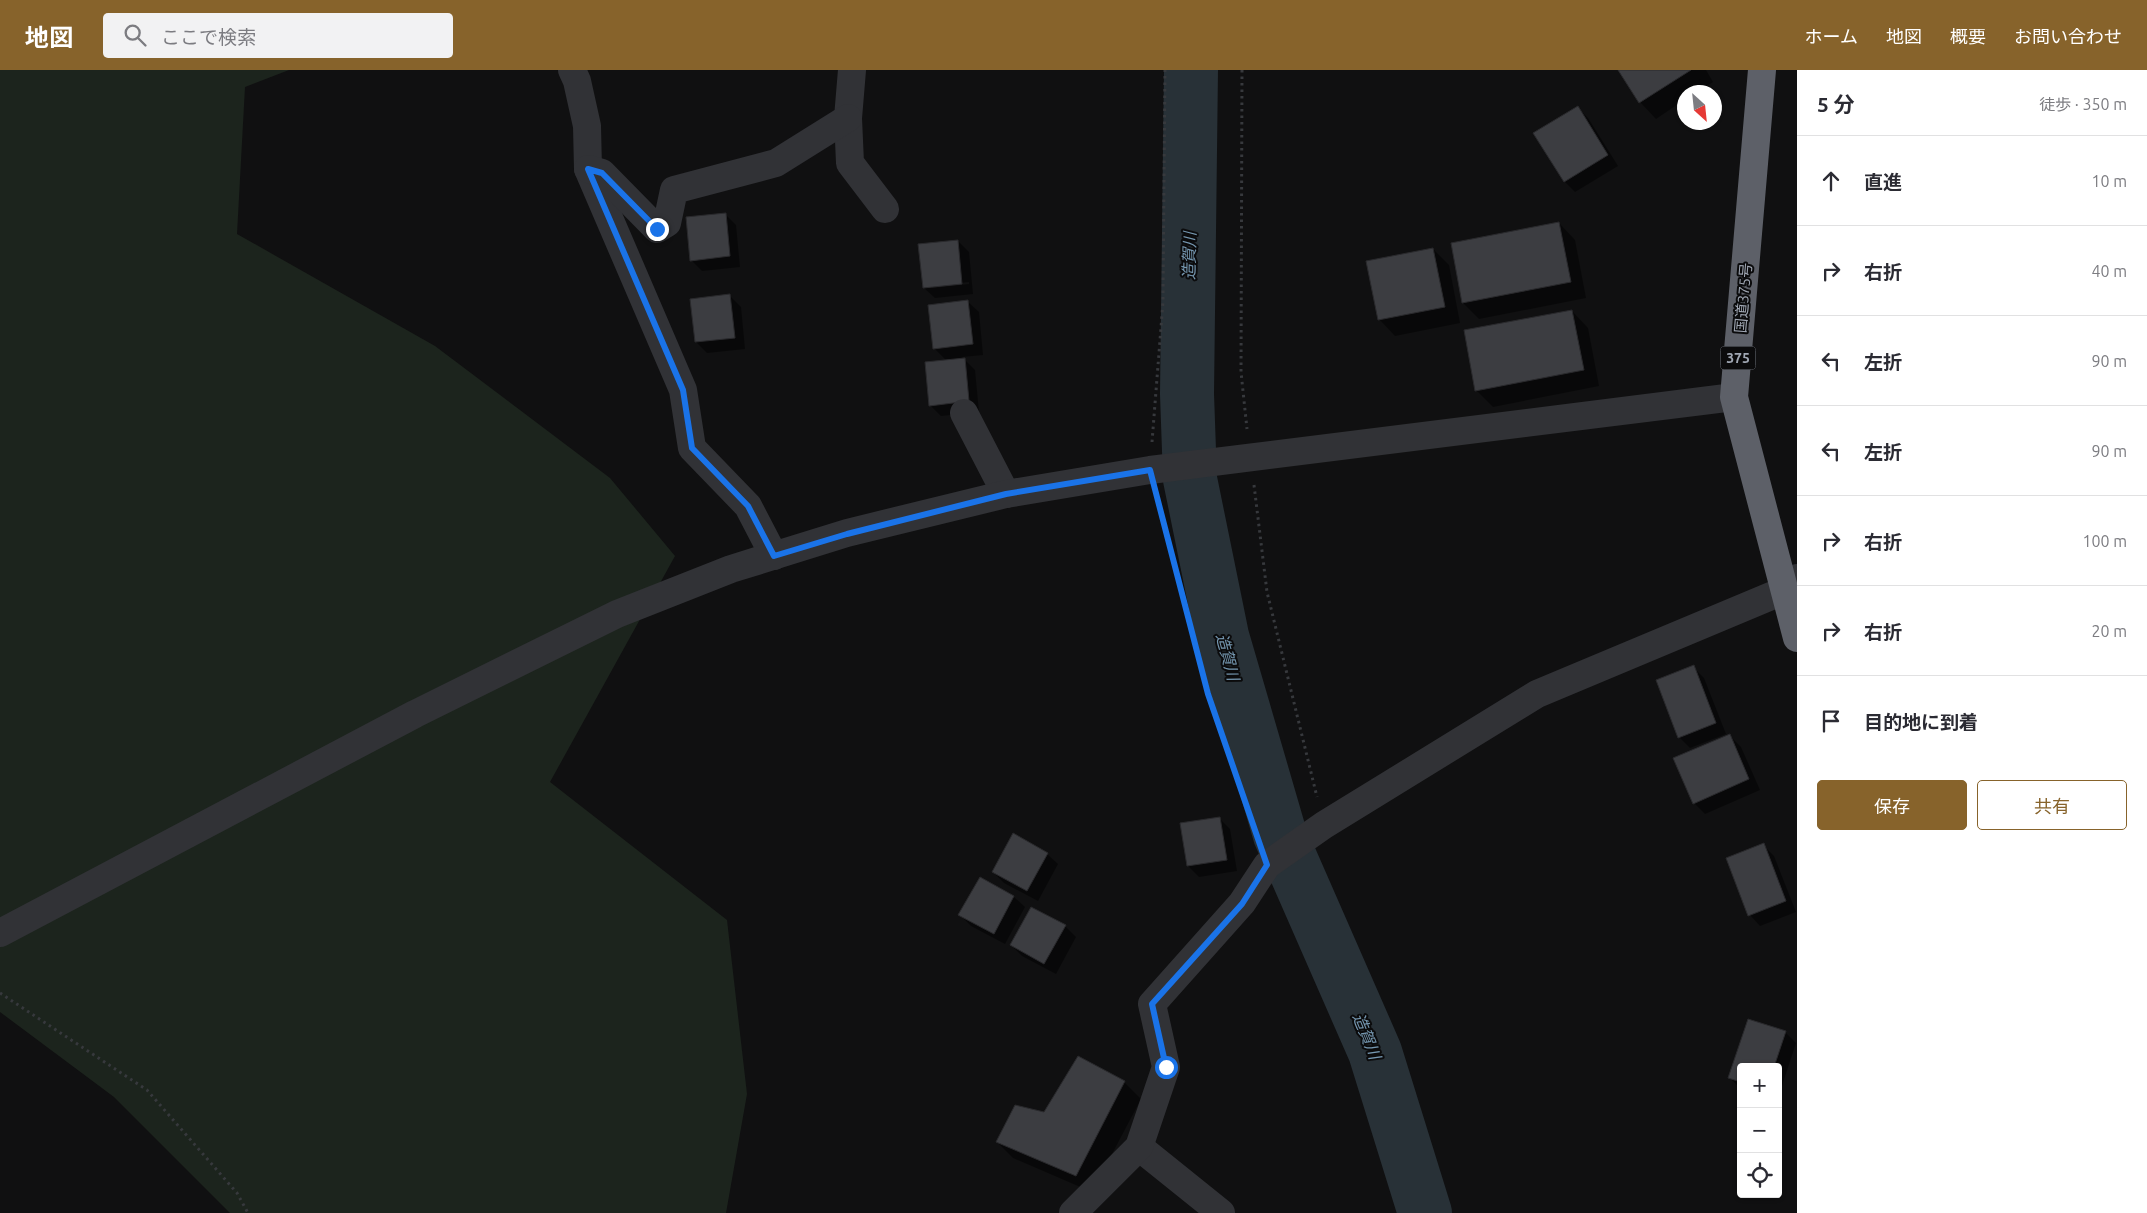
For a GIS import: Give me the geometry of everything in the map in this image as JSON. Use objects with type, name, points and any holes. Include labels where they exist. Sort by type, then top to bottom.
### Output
[{"type":"highway","name":"国道375号","points":[[1762,70],[1734,397],[1790,584],[1797,638]]},
{"type":"street","points":[[572,70],[577,80],[587,126],[588,169],[683,390],[692,448],[748,506],[774,556]]},
{"type":"street","points":[[852,70],[848,118],[850,163],[885,209]]},
{"type":"street","points":[[588,169],[602,173],[657,229],[667,223],[674,190],[776,163],[848,118]]},
{"type":"street","points":[[0,933],[415,714],[617,614],[731,569],[847,534],[1006,494],[1158,470],[1734,397]]},
{"type":"street","points":[[964,413],[1006,494]]},
{"type":"street","points":[[1073,1213],[1139,1147],[1166,1067],[1152,1004],[1242,904],[1267,865],[1324,825],[1537,694],[1790,584]]},
{"type":"street","points":[[1139,1147],[1221,1213]]},
{"type":"path","points":[[1165,70],[1163,302],[1158,470],[1208,694],[1267,865]]},
{"type":"path","points":[[1242,70],[1241,372],[1267,592],[1324,825]]},
{"type":"path","points":[[0,993],[147,1090],[237,1193],[248,1213]]},
{"type":"shaded area","points":[[0,70],[289,70],[245,87],[237,234],[435,346],[610,478],[675,556],[550,782],[727,920],[747,1094],[726,1213],[230,1213],[114,1097],[0,1012]]},
{"type":"building","points":[[1618,70],[1691,70],[1639,103]]},
{"type":"building","points":[[1578,106],[1608,155],[1564,182],[1533,133]]},
{"type":"building","points":[[726,213],[730,256],[690,261],[686,217]]},
{"type":"building","points":[[1559,222],[1571,282],[1462,303],[1451,243]]},
{"type":"building","points":[[958,240],[962,284],[923,288],[918,244]]},
{"type":"building","points":[[1433,248],[1445,307],[1378,320],[1366,261]]},
{"type":"building","points":[[730,294],[735,338],[695,342],[690,299]]},
{"type":"building","points":[[968,300],[973,344],[933,349],[928,305]]},
{"type":"building","points":[[1572,310],[1584,370],[1475,391],[1464,330]]},
{"type":"building","points":[[965,358],[969,401],[929,406],[925,362]]},
{"type":"building","points":[[1694,665],[1716,723],[1678,738],[1656,680]]},
{"type":"building","points":[[1730,734],[1749,779],[1693,804],[1673,758]]},
{"type":"building","points":[[1220,817],[1227,860],[1187,866],[1180,823]]},
{"type":"building","points":[[1013,833],[1048,853],[1027,891],[992,872]]},
{"type":"building","points":[[1764,843],[1786,901],[1748,916],[1726,858]]},
{"type":"building","points":[[980,877],[1014,896],[994,934],[958,915]]},
{"type":"building","points":[[1031,907],[1066,925],[1044,964],[1010,945]]},
{"type":"building","points":[[1748,1019],[1786,1031],[1775,1063],[1737,1063],[1737,1081],[1728,1078]]},
{"type":"building","points":[[1078,1056],[1125,1081],[1076,1176],[996,1142],[1015,1105],[1044,1112]]},
{"type":"waterway","name":"造賀川","points":[[1191,70],[1187,394],[1190,479],[1222,636],[1280,835],[1375,1052],[1425,1213]]},
{"type":"route","points":[[657,229],[602,173],[588,169],[683,390],[692,448],[748,506],[774,556],[847,534],[1006,494],[1150,470],[1208,694],[1267,865],[1242,904],[1152,1004],[1166,1067]]}]
